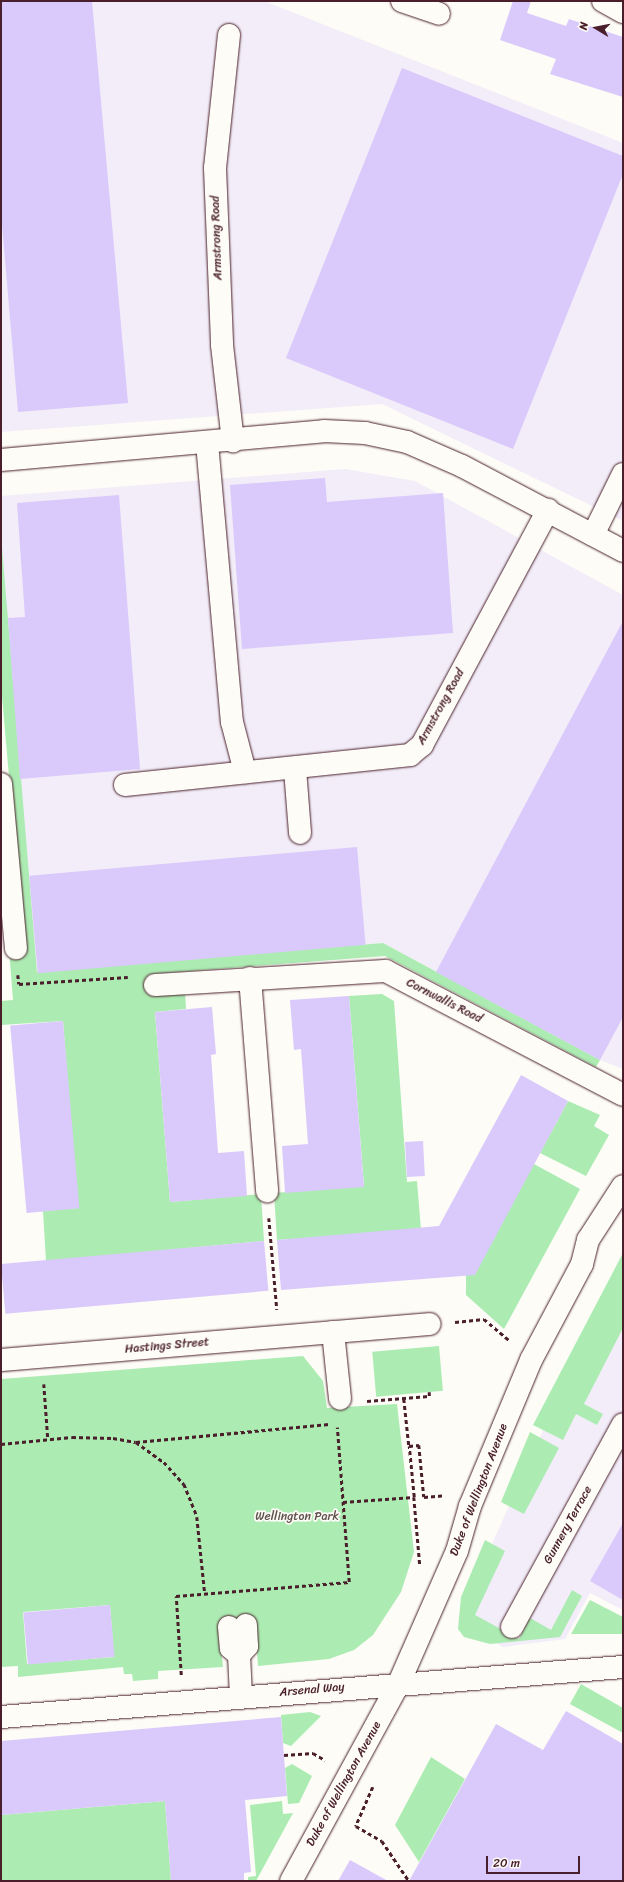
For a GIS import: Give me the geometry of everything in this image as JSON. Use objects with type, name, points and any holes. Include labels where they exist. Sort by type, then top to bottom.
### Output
[{"type":"street","points":[[402,1],[439,14]]},
{"type":"street","points":[[603,1],[623,12]]},
{"type":"street","name":"Armstrong Road","points":[[228,35],[215,168],[220,322],[233,441]]},
{"type":"street","points":[[1,460],[233,441],[324,431],[365,434],[407,442],[462,466],[548,510],[623,551]]},
{"type":"street","points":[[207,443],[232,722],[245,772]]},
{"type":"street","points":[[593,535],[623,474]]},
{"type":"street","name":"Armstrong Road","points":[[125,784],[245,772],[296,769],[410,755],[422,745],[548,510]]},
{"type":"street","points":[[296,769],[300,833]]},
{"type":"street","points":[[1,784],[16,948]]},
{"type":"street","name":"Cornwallis Road","points":[[155,985],[250,978],[386,971],[623,1095]]},
{"type":"street","points":[[250,978],[267,1191]]},
{"type":"street","name":"Duke of Wellington Avenue","points":[[291,1881],[399,1683],[457,1551],[470,1506],[531,1360],[582,1264],[588,1240],[623,1186]]},
{"type":"street","name":"Hastings Street","points":[[1,1360],[429,1324]]},
{"type":"street","points":[[333,1332],[349,1400]]},
{"type":"street","name":"Gunnery Terrace","points":[[512,1626],[623,1424]]},
{"type":"street","points":[[237,1626],[247,1646],[239,1655],[241,1696]]},
{"type":"street","name":"Arsenal Way","points":[[1,1717],[399,1683],[623,1667]]},
{"type":"path","points":[[16,948],[19,984],[149,976],[155,985]]},
{"type":"path","points":[[267,1191],[277,1317]]},
{"type":"path","points":[[484,1319],[511,1343]]},
{"type":"path","points":[[44,1386],[48,1439]]},
{"type":"path","points":[[349,1400],[404,1399],[430,1396],[429,1392]]},
{"type":"path","points":[[404,1399],[421,1572]]},
{"type":"path","points":[[1,1444],[72,1437],[136,1442],[337,1424],[349,1582],[176,1596],[184,1701]]},
{"type":"path","points":[[136,1442],[164,1462],[184,1484],[197,1518],[205,1594]]},
{"type":"path","points":[[409,1446],[419,1445],[424,1497],[445,1495]]},
{"type":"path","points":[[343,1502],[414,1497]]},
{"type":"path","points":[[284,1755],[304,1754]]},
{"type":"path","points":[[350,1774],[376,1788],[356,1826],[382,1841],[409,1881]]},
{"type":"shaded area","points":[[1,1],[264,1],[623,143],[623,521],[382,404],[1,432]]},
{"type":"shaded area","points":[[345,469],[415,481],[623,595],[623,1069],[600,1060],[383,943],[37,972],[1,593],[1,496]]},
{"type":"shaded area","points":[[623,1252],[623,1610],[590,1593],[565,1639],[503,1647],[458,1620]]},
{"type":"green space","points":[[2,547],[37,972],[383,943],[600,1060],[596,1067],[385,956],[152,974],[153,995],[185,992],[186,1009],[155,1012],[170,1202],[261,1194],[264,1241],[46,1261],[43,1211],[78,1208],[63,1021],[1,1025],[1,1001],[13,1000],[9,949],[24,948],[1,685]]},
{"type":"green space","points":[[382,994],[394,1001],[407,1182],[417,1181],[421,1230],[277,1240],[274,1193],[364,1186],[349,996]]},
{"type":"green space","points":[[568,1101],[600,1115],[594,1126],[609,1135],[586,1176],[540,1153]]},
{"type":"green space","points":[[534,1164],[580,1189],[504,1329],[466,1295],[466,1275]]},
{"type":"green space","points":[[623,1253],[623,1328],[584,1404],[603,1414],[597,1425],[576,1414],[563,1440],[533,1425]]},
{"type":"green space","points":[[439,1346],[443,1391],[376,1397],[372,1352]]},
{"type":"green space","name":"Wellington Park","points":[[303,1356],[323,1381],[327,1408],[397,1404],[414,1552],[401,1592],[373,1635],[354,1650],[329,1659],[258,1666],[255,1624],[219,1628],[223,1667],[158,1671],[158,1679],[133,1681],[132,1674],[124,1674],[123,1667],[18,1677],[18,1666],[1,1667],[1,1379]],"holes":[[[110,1605],[114,1657],[27,1664],[23,1612]]]},
{"type":"green space","points":[[530,1432],[559,1448],[524,1514],[501,1502]]},
{"type":"green space","points":[[485,1540],[505,1551],[475,1615],[519,1639],[530,1618],[551,1630],[572,1590],[582,1596],[560,1637],[490,1644],[464,1637],[458,1629],[461,1597]]},
{"type":"green space","points":[[590,1600],[623,1617],[623,1634],[571,1634]]},
{"type":"green space","points":[[581,1684],[623,1708],[623,1733],[570,1704]]},
{"type":"green space","points":[[310,1712],[321,1716],[291,1746],[283,1743],[281,1715]]},
{"type":"green space","points":[[431,1757],[465,1779],[419,1862],[395,1825]]},
{"type":"green space","points":[[292,1764],[312,1776],[299,1803],[288,1804],[285,1768]]},
{"type":"green space","points":[[165,1801],[171,1881],[1,1881],[1,1815]]},
{"type":"green space","points":[[282,1801],[283,1814],[293,1813],[256,1881],[248,1881],[248,1877],[256,1876],[250,1805]]},
{"type":"building","points":[[1,1],[92,1],[128,403],[18,412],[1,213]]},
{"type":"building","points":[[513,1],[531,1],[527,13],[566,26],[569,19],[623,37],[623,97],[550,74],[556,59],[500,40]]},
{"type":"building","points":[[402,68],[623,156],[623,174],[513,449],[286,358]]},
{"type":"building","points":[[325,478],[327,502],[443,493],[453,633],[242,649],[230,485]]},
{"type":"building","points":[[119,495],[140,769],[20,779],[8,618],[25,617],[17,503]]},
{"type":"building","points":[[623,621],[623,1017],[600,1060],[436,972]]},
{"type":"building","points":[[357,847],[366,945],[38,973],[29,876]]},
{"type":"building","points":[[349,996],[364,1187],[285,1193],[282,1146],[308,1144],[301,1049],[294,1050],[290,1000]]},
{"type":"building","points":[[212,1007],[216,1054],[211,1055],[218,1153],[244,1151],[247,1196],[170,1202],[155,1012]]},
{"type":"building","points":[[63,1021],[79,1208],[27,1213],[10,1026]]},
{"type":"building","points":[[521,1075],[568,1101],[475,1275],[281,1290],[277,1240],[439,1226]]},
{"type":"building","points":[[423,1141],[425,1176],[407,1177],[405,1142]]},
{"type":"building","points":[[264,1241],[268,1291],[5,1314],[1,1264]]},
{"type":"building","points":[[623,1523],[623,1600],[590,1581]]},
{"type":"building","points":[[110,1605],[115,1657],[28,1664],[23,1613]]},
{"type":"building","points":[[566,1711],[623,1744],[623,1881],[409,1881],[496,1724],[543,1750]]},
{"type":"building","points":[[281,1717],[287,1796],[245,1800],[251,1872],[244,1873],[244,1881],[171,1881],[165,1801],[1,1815],[1,1741]]},
{"type":"building","points":[[350,1860],[388,1881],[338,1881]]}]
